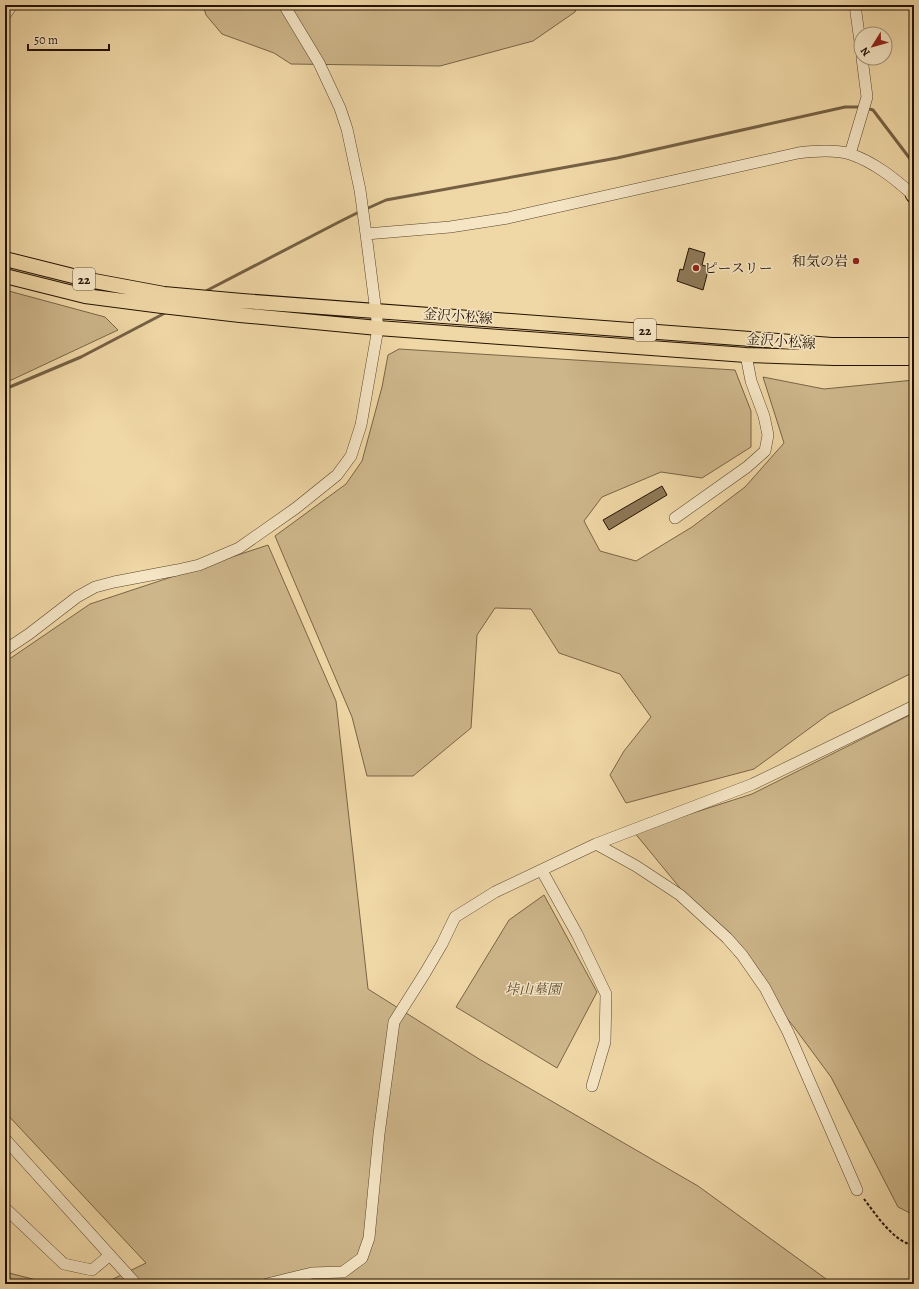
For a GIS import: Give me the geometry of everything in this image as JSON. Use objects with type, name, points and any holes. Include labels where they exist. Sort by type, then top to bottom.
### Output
[{"type":"main road","name":"金沢小松線","points":[[5,259],[163,300],[240,316],[378,328],[746,355],[834,358],[914,358]]},
{"type":"main road","name":"金沢小松線","points":[[5,276],[85,296],[163,300],[242,301],[832,345],[914,345]]},
{"type":"street","points":[[5,15],[12,5]]},
{"type":"street","points":[[5,650],[29,634],[77,597],[95,587],[199,565],[239,548],[296,508],[337,475],[351,456],[361,425],[378,328],[360,190],[347,129],[340,108],[319,63],[284,5]]},
{"type":"street","points":[[855,5],[858,26]]},
{"type":"street","points":[[850,154],[867,97],[863,66]]},
{"type":"street","points":[[366,232],[450,227],[508,218],[798,153],[831,151],[850,154],[875,165],[897,180],[914,195]]},
{"type":"street","points":[[675,518],[747,467],[765,451],[768,436],[764,416],[751,381],[746,355]]},
{"type":"street","points":[[267,1284],[312,1273],[343,1272],[362,1258],[368,1238],[379,1134],[394,1022],[442,944],[455,917],[495,892],[542,871],[596,844],[753,784],[914,706]]},
{"type":"street","points":[[596,844],[636,866],[680,895],[727,938],[742,955],[765,988],[788,1032],[857,1190]]},
{"type":"street","points":[[542,871],[577,934],[606,994],[605,1042],[592,1086]]},
{"type":"street","points":[[5,1139],[136,1284]]},
{"type":"street","points":[[7,1213],[64,1264],[92,1270],[110,1255]]},
{"type":"path","points":[[857,1190],[887,1229],[902,1240],[914,1245]]},
{"type":"green space","points":[[203,5],[578,5],[575,12],[533,41],[440,66],[291,64],[274,53],[222,34],[206,15]]},
{"type":"green space","points":[[5,290],[105,317],[118,330],[5,383]]},
{"type":"green space","points":[[399,349],[735,370],[751,411],[751,447],[702,478],[661,472],[602,497],[584,521],[600,551],[636,561],[692,527],[745,487],[784,443],[763,377],[824,389],[914,380],[914,672],[829,714],[754,769],[626,803],[610,775],[624,751],[651,717],[620,674],[559,653],[531,609],[495,608],[477,635],[471,728],[413,776],[367,776],[352,717],[275,536],[346,484],[362,461],[382,387],[388,355]]},
{"type":"green space","points":[[268,545],[336,701],[368,989],[479,1059],[698,1186],[833,1284],[103,1284],[146,1263],[5,1112],[5,662],[90,604]]},
{"type":"green space","points":[[914,713],[914,1215],[898,1207],[831,1077],[794,1027],[634,832],[752,794]]},
{"type":"green space","name":"垰山墓園","points":[[544,895],[597,992],[557,1068],[456,1007],[509,920]]},
{"type":"green space","points":[[5,1272],[52,1284],[5,1284]]},
{"type":"building","name":"ピースリー","points":[[689,248],[705,253],[702,265],[709,267],[703,290],[677,281],[680,269],[683,270]]},
{"type":"building","points":[[662,486],[667,495],[609,530],[603,520]]},
{"type":"waterway","points":[[366,209],[386,200],[617,158],[845,107],[861,107]]},
{"type":"waterway","points":[[866,108],[873,110],[914,164]]},
{"type":"waterway","points":[[204,292],[361,211]]},
{"type":"waterway","points":[[5,389],[81,357],[167,312]]},
{"type":"place","name":"和気の岩","points":[[856,261]]},
{"type":"place","name":"ピースリー","points":[[696,268]]}]
